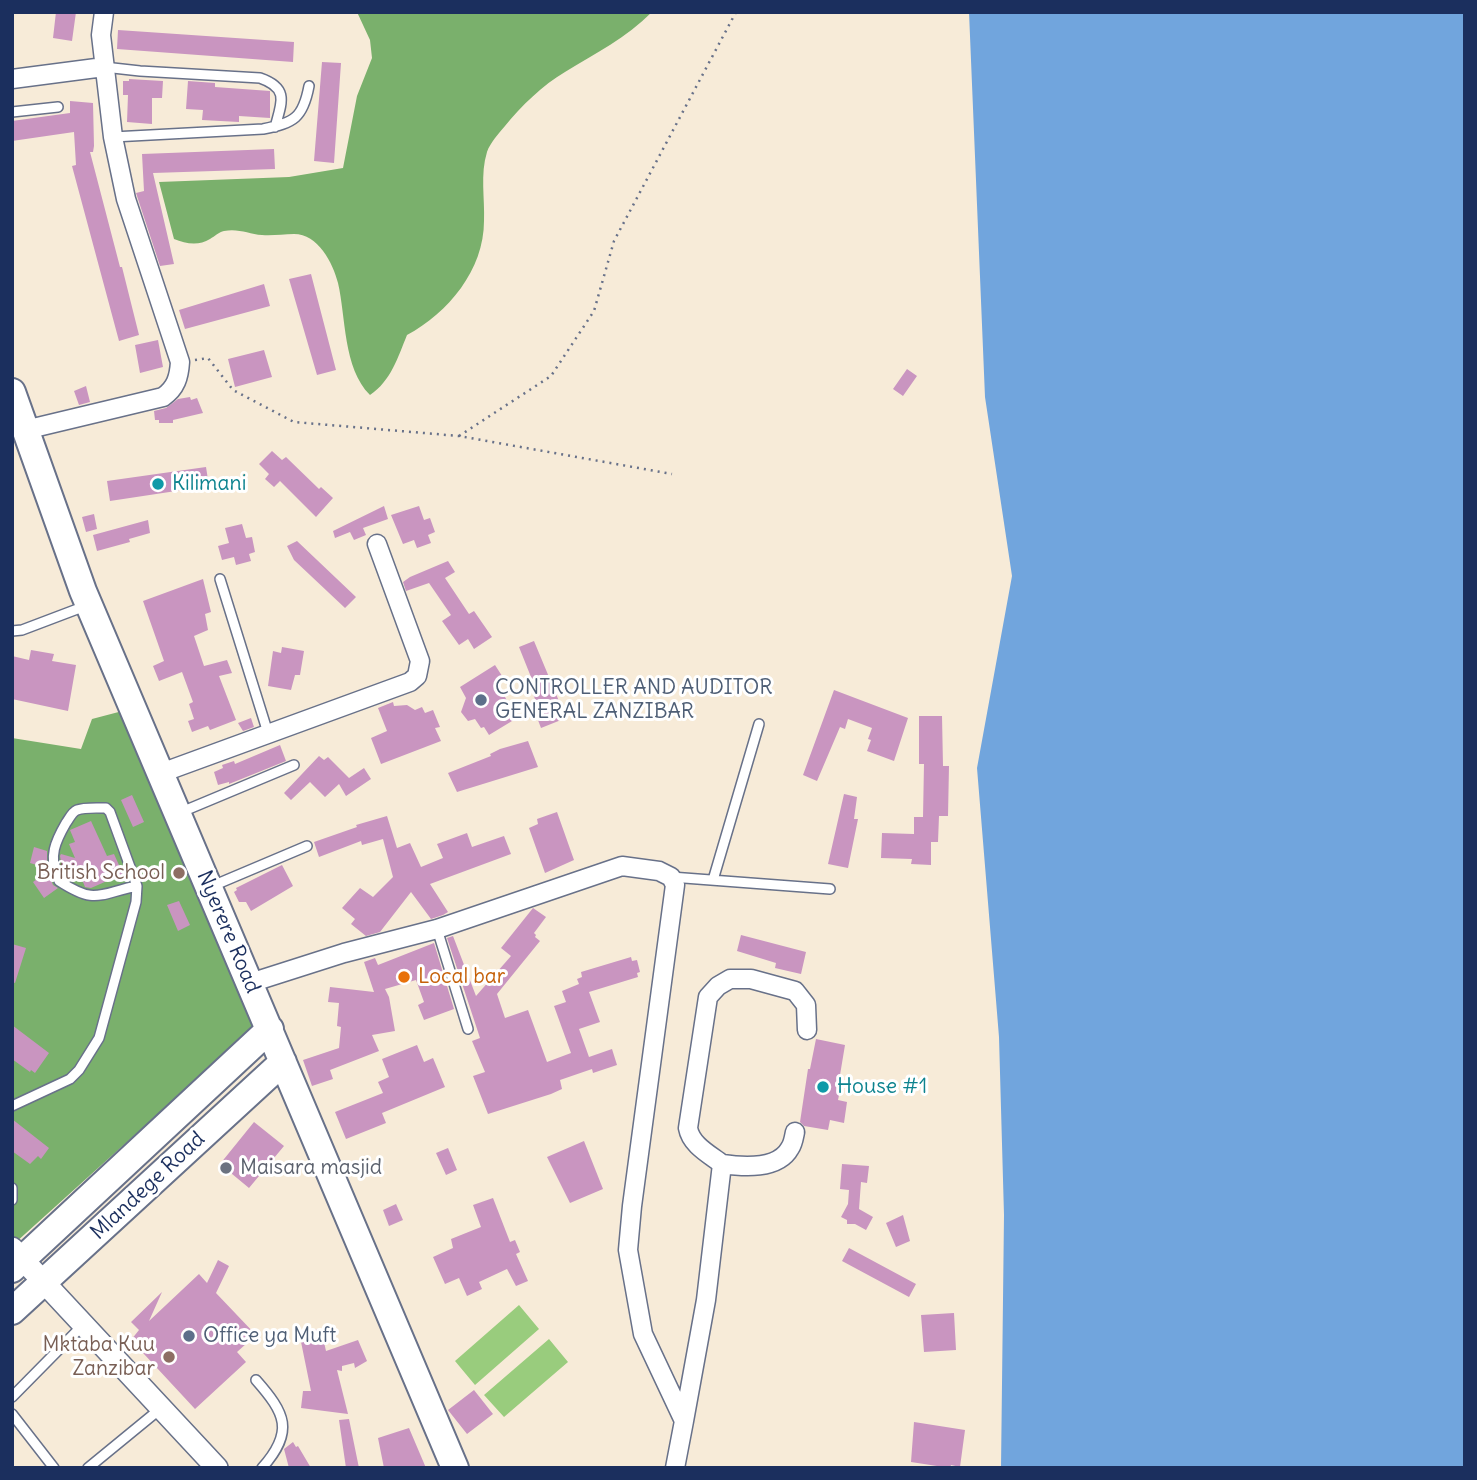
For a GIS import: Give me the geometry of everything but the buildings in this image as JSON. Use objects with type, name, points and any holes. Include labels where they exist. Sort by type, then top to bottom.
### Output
[{"type":"main road","name":"Nyerere Road","points":[[12,392],[89,605],[455,1468]]},
{"type":"main road","name":"Mlandege Road","points":[[16,1259],[270,1029]]},
{"type":"main road","name":"Mlandege Road","points":[[12,1311],[284,1062]]},
{"type":"street","points":[[25,430],[163,397],[176,383],[180,362],[126,199],[113,137],[104,66],[101,35],[104,12]]},
{"type":"street","points":[[12,79],[104,66]]},
{"type":"street","points":[[161,773],[410,682],[417,676],[420,661],[377,544]]},
{"type":"street","points":[[250,983],[344,953],[437,929],[622,866],[659,872],[671,877],[675,885],[628,1250],[643,1334],[684,1421]]},
{"type":"street","points":[[795,1132],[790,1149],[780,1160],[740,1166],[722,1164],[703,1150],[690,1136],[688,1128],[708,997],[718,986],[730,979],[751,979],[794,991],[806,1004],[807,1030]]},
{"type":"street","points":[[675,1468],[706,1300],[722,1164]]},
{"type":"street","points":[[16,1259],[44,1282],[217,1468]]},
{"type":"lane","points":[[104,66],[270,81],[277,86],[282,99],[275,127]]},
{"type":"lane","points":[[113,137],[275,127],[302,112],[309,86]]},
{"type":"lane","points":[[12,112],[58,107]]},
{"type":"lane","points":[[220,579],[268,733]]},
{"type":"lane","points":[[12,631],[22,630],[89,605]]},
{"type":"lane","points":[[713,880],[759,724]]},
{"type":"lane","points":[[177,814],[294,765]]},
{"type":"lane","points":[[12,1106],[70,1079],[79,1070],[99,1038],[136,902],[137,886],[110,812],[106,808],[78,810],[73,813],[58,837],[53,853],[52,863],[58,879],[79,894],[90,896],[137,886]]},
{"type":"lane","points":[[209,887],[307,846]]},
{"type":"lane","points":[[671,877],[830,889]]},
{"type":"lane","points":[[437,929],[468,1029]]},
{"type":"lane","points":[[12,1188],[12,1200]]},
{"type":"lane","points":[[12,1397],[83,1324]]},
{"type":"lane","points":[[256,1380],[274,1401],[284,1419],[281,1441],[262,1468]]},
{"type":"lane","points":[[88,1468],[161,1408]]},
{"type":"lane","points":[[12,1413],[54,1468]]},
{"type":"path","points":[[459,436],[551,376],[594,311],[614,241],[736,12]]},
{"type":"path","points":[[180,362],[208,358],[233,390],[294,422],[459,436],[672,474]]},
{"type":"green space","points":[[357,12],[652,12],[621,37],[557,77],[518,111],[495,138],[485,160],[482,239],[470,273],[461,288],[436,315],[407,335],[389,376],[370,395],[361,384],[350,357],[336,275],[317,244],[303,235],[262,235],[234,230],[197,243],[174,239],[159,182],[289,177],[343,168],[357,96],[372,58],[370,40]]},
{"type":"green space","points":[[130,709],[261,1021],[15,1243],[12,1240],[12,738],[81,749],[92,719]]},
{"type":"green space","points":[[519,1305],[539,1329],[475,1385],[455,1361]]},
{"type":"green space","points":[[549,1339],[568,1362],[504,1417],[484,1395]]},
{"type":"water","points":[[969,12],[1465,12],[1465,1468],[1001,1468],[1004,1215],[999,1037],[977,768],[1012,576],[985,397]]},
{"type":"place","name":"Kilimani","points":[[158,484]]},
{"type":"place","name":"CONTROLLER AND AUDITOR GENERAL ZANZIBAR","points":[[481,700]]},
{"type":"place","name":"British School","points":[[179,873]]},
{"type":"place","name":"Local bar","points":[[404,977]]},
{"type":"place","name":"House #1","points":[[823,1087]]},
{"type":"place","name":"Maisara masjid","points":[[226,1168]]},
{"type":"place","name":"Office ya Muft","points":[[189,1336]]},
{"type":"place","name":"Mktaba Kuu Zanzibar","points":[[169,1357]]}]
